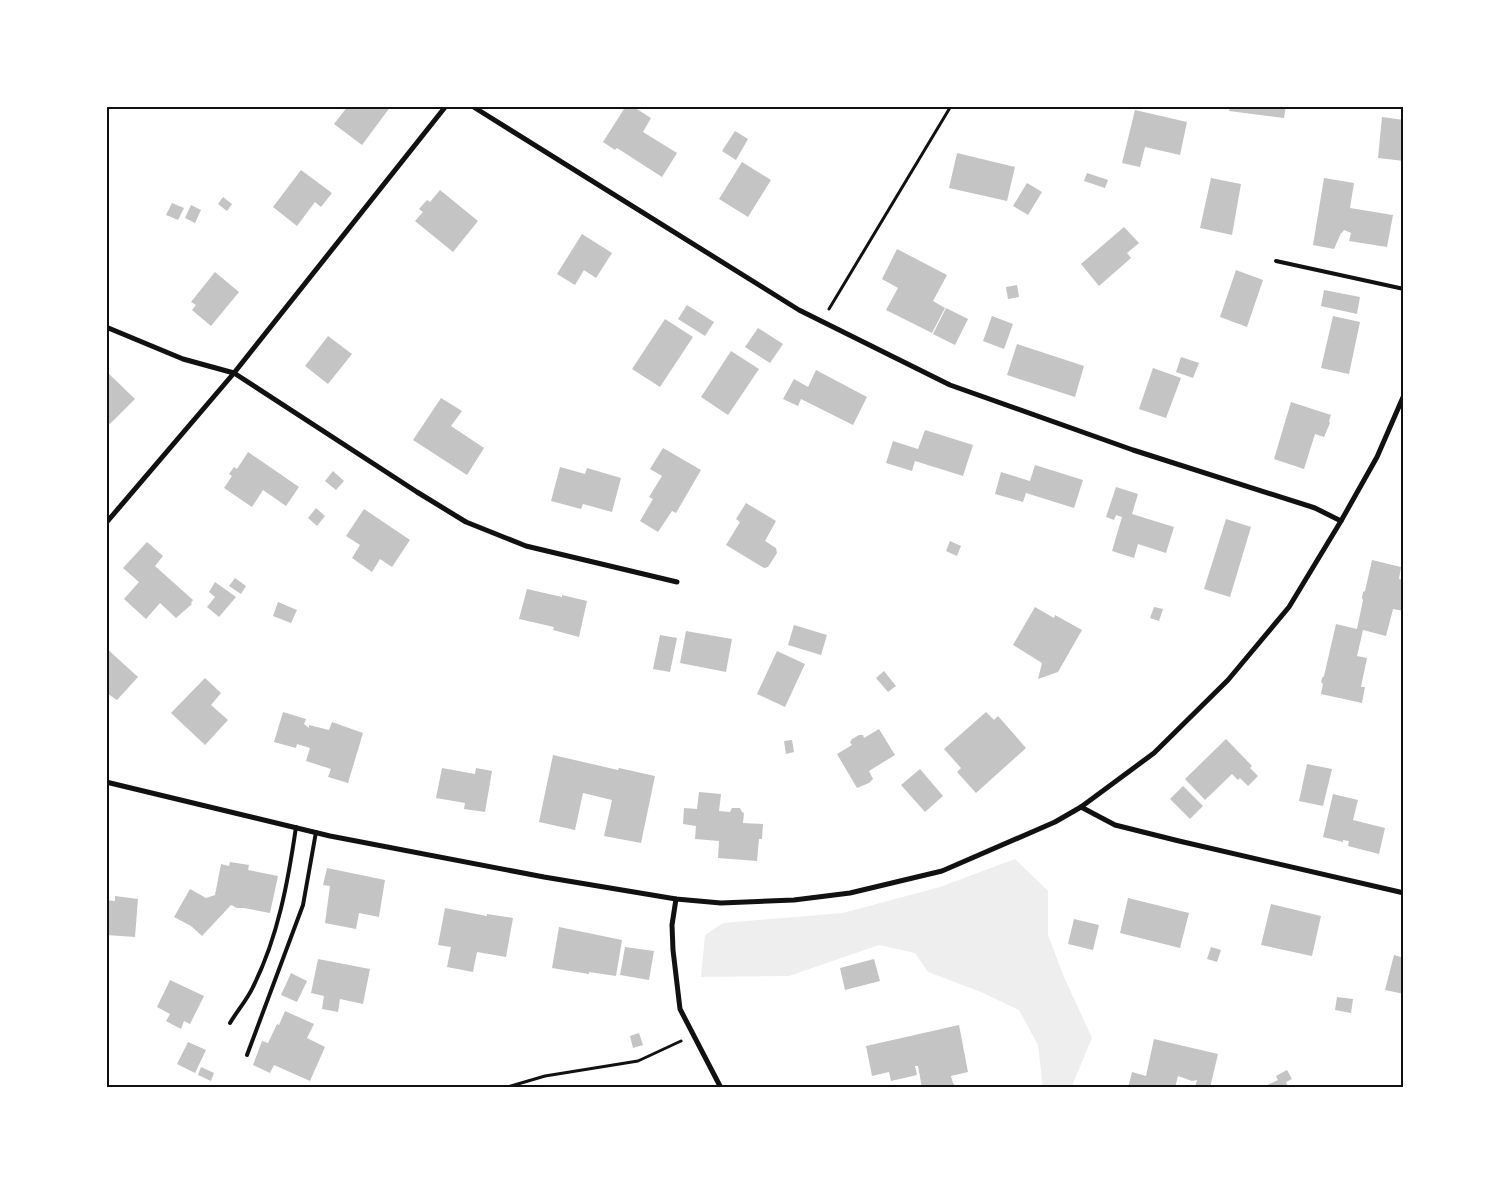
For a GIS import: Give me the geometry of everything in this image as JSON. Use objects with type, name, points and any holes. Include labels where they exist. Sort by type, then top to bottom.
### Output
[{"type":"street","points":[[106,524],[234,373],[446,106]]},
{"type":"street","points":[[472,106],[799,310],[950,386],[1133,450],[1314,508],[1341,521]]},
{"type":"street","points":[[106,327],[183,359],[234,373],[466,522],[526,546],[677,582]]},
{"type":"street","points":[[106,782],[316,832],[416,853],[676,899],[721,903],[794,900],[850,893],[942,871],[1055,822],[1081,807],[1154,752],[1228,680],[1289,607],[1377,457],[1404,395]]},
{"type":"street","points":[[1081,807],[1115,825],[1404,892]]},
{"type":"street","points":[[676,899],[672,924],[680,1009],[691,1034],[721,1088]]},
{"type":"lane","points":[[1276,260],[1404,288]]},
{"type":"lane","points":[[230,1023],[253,988],[275,932],[287,888],[296,827]]},
{"type":"lane","points":[[247,1055],[302,905],[316,832]]},
{"type":"path","points":[[822,321],[951,106]]},
{"type":"path","points":[[504,1088],[545,1076],[638,1061],[681,1041],[691,1034]]},
{"type":"shaded area","points":[[1015,859],[1048,891],[1048,935],[1064,977],[1092,1038],[1071,1088],[1043,1088],[1038,1045],[1019,1010],[981,992],[928,972],[915,953],[879,945],[789,976],[701,977],[705,935],[723,923],[843,913],[940,887]]},
{"type":"building","points":[[348,106],[391,106],[362,145],[334,124]]},
{"type":"building","points":[[626,106],[632,106],[651,118],[643,132],[677,153],[662,177],[617,148],[615,150],[603,142]]},
{"type":"building","points":[[1230,106],[1286,106],[1284,118],[1229,111]]},
{"type":"building","points":[[1135,110],[1187,122],[1180,155],[1145,147],[1140,167],[1122,163]]},
{"type":"building","points":[[1382,117],[1404,120],[1404,161],[1378,158]]},
{"type":"building","points":[[735,131],[748,139],[736,160],[722,151]]},
{"type":"building","points":[[957,153],[1015,167],[1007,201],[949,188]]},
{"type":"building","points":[[742,162],[771,180],[748,217],[719,199]]},
{"type":"building","points":[[301,170],[332,193],[321,207],[315,202],[297,226],[273,207]]},
{"type":"building","points":[[1087,173],[1108,180],[1105,188],[1084,181]]},
{"type":"building","points":[[1211,178],[1241,184],[1232,235],[1200,228]]},
{"type":"building","points":[[1324,178],[1354,183],[1350,208],[1393,215],[1387,247],[1349,241],[1351,233],[1344,230],[1334,249],[1313,245]]},
{"type":"building","points":[[1027,183],[1042,192],[1028,215],[1013,206]]},
{"type":"building","points":[[440,190],[478,221],[453,252],[415,221],[423,212],[419,209],[427,200],[430,202]]},
{"type":"building","points":[[223,197],[232,204],[227,211],[218,204]]},
{"type":"building","points":[[172,203],[184,208],[178,220],[166,215]]},
{"type":"building","points":[[191,205],[201,210],[195,223],[185,218]]},
{"type":"building","points":[[1124,227],[1139,243],[1127,253],[1131,258],[1099,286],[1081,264]]},
{"type":"building","points":[[582,234],[612,253],[596,278],[584,270],[575,285],[557,274]]},
{"type":"building","points":[[897,249],[947,275],[933,301],[945,308],[932,333],[886,310],[898,288],[882,279]]},
{"type":"building","points":[[1236,270],[1263,280],[1247,327],[1220,317]]},
{"type":"building","points":[[215,272],[239,292],[211,326],[192,310],[196,305],[191,302]]},
{"type":"building","points":[[1017,285],[1019,297],[1008,299],[1006,287]]},
{"type":"building","points":[[1324,290],[1360,297],[1357,314],[1321,306]]},
{"type":"building","points":[[687,305],[714,322],[705,336],[678,319]]},
{"type":"building","points":[[946,308],[968,319],[955,345],[933,334]]},
{"type":"building","points":[[992,316],[1013,324],[1004,349],[983,341]]},
{"type":"building","points":[[1333,316],[1360,322],[1349,374],[1321,368]]},
{"type":"building","points":[[665,319],[693,337],[660,387],[632,369]]},
{"type":"building","points":[[758,328],[783,344],[770,363],[745,347]]},
{"type":"building","points":[[328,336],[352,354],[328,384],[305,366]]},
{"type":"building","points":[[1017,344],[1084,366],[1075,397],[1007,375]]},
{"type":"building","points":[[731,351],[759,369],[728,415],[701,397]]},
{"type":"building","points":[[1181,357],[1199,363],[1193,378],[1176,372]]},
{"type":"building","points":[[1153,368],[1181,378],[1166,418],[1139,409]]},
{"type":"building","points":[[816,370],[867,397],[853,425],[801,399],[798,406],[783,399],[794,379],[808,387]]},
{"type":"building","points":[[106,371],[135,399],[110,424],[106,421]]},
{"type":"building","points":[[441,398],[462,411],[451,426],[484,448],[467,475],[413,440]]},
{"type":"building","points":[[1291,402],[1331,415],[1324,437],[1315,434],[1304,469],[1274,459]]},
{"type":"building","points":[[925,430],[973,445],[963,476],[915,461],[912,471],[886,463],[893,441],[918,449]]},
{"type":"building","points":[[663,448],[701,470],[676,513],[672,511],[658,532],[640,521],[653,499],[649,497],[662,476],[650,469]]},
{"type":"building","points":[[248,452],[299,487],[286,506],[263,490],[252,507],[224,488],[232,476],[229,474],[234,467],[237,469]]},
{"type":"building","points":[[1035,465],[1083,480],[1074,508],[1026,493],[1023,502],[995,494],[1001,472],[1030,481]]},
{"type":"building","points":[[560,467],[585,474],[587,468],[621,478],[612,512],[583,504],[581,509],[551,501]]},
{"type":"building","points":[[333,471],[344,481],[336,490],[325,481]]},
{"type":"building","points":[[1116,487],[1138,494],[1132,514],[1174,527],[1166,553],[1138,544],[1134,558],[1112,551],[1122,517],[1116,515],[1114,520],[1106,517]]},
{"type":"building","points":[[746,503],[776,521],[765,541],[776,548],[777,553],[768,567],[764,568],[726,545],[740,522],[736,519]]},
{"type":"building","points":[[316,508],[325,516],[317,526],[308,518]]},
{"type":"building","points":[[364,509],[410,540],[392,567],[380,559],[372,572],[352,558],[360,545],[346,536]]},
{"type":"building","points":[[1226,519],[1251,527],[1230,597],[1204,589]]},
{"type":"building","points":[[950,541],[961,546],[957,556],[946,551]]},
{"type":"building","points":[[147,542],[163,556],[155,566],[193,600],[192,604],[176,618],[160,603],[146,619],[124,599],[139,582],[123,568]]},
{"type":"building","points":[[1372,560],[1401,567],[1399,579],[1404,580],[1401,595],[1404,596],[1404,611],[1393,609],[1386,636],[1363,630],[1357,656],[1367,658],[1361,687],[1365,687],[1362,703],[1321,694],[1323,684],[1321,682],[1336,624],[1357,629],[1363,592],[1365,591]]},
{"type":"building","points":[[235,578],[246,586],[241,594],[229,586]]},
{"type":"building","points":[[215,582],[236,597],[219,617],[207,607],[215,597],[209,592]]},
{"type":"building","points":[[527,589],[587,601],[579,637],[553,630],[554,627],[519,619]]},
{"type":"building","points":[[278,602],[297,610],[291,623],[273,616]]},
{"type":"building","points":[[1035,607],[1054,618],[1055,615],[1082,630],[1058,672],[1038,679],[1042,663],[1013,645]]},
{"type":"building","points":[[1154,607],[1163,609],[1159,621],[1150,618]]},
{"type":"building","points":[[794,625],[827,635],[821,655],[788,645]]},
{"type":"building","points":[[686,631],[732,639],[726,672],[680,663]]},
{"type":"building","points":[[660,635],[677,638],[670,672],[653,669]]},
{"type":"building","points":[[106,648],[138,677],[117,700],[108,694],[106,690]]},
{"type":"building","points":[[777,651],[805,664],[785,707],[757,694]]},
{"type":"building","points":[[884,671],[896,686],[888,692],[876,678]]},
{"type":"building","points":[[205,678],[221,693],[211,705],[228,720],[205,745],[171,713]]},
{"type":"building","points":[[283,712],[306,719],[304,724],[309,728],[309,725],[329,730],[332,722],[363,733],[348,783],[328,777],[331,769],[306,761],[310,748],[297,744],[296,748],[274,742]]},
{"type":"building","points":[[986,712],[994,720],[998,716],[1026,748],[976,793],[957,772],[961,768],[944,749]]},
{"type":"building","points":[[879,729],[895,755],[869,771],[873,779],[869,783],[857,788],[837,754],[852,745],[850,742],[852,739],[859,735],[863,735],[864,738]]},
{"type":"building","points":[[1226,739],[1252,766],[1250,768],[1258,776],[1248,786],[1240,778],[1238,780],[1232,774],[1205,800],[1185,779]]},
{"type":"building","points":[[792,740],[794,752],[786,754],[784,741]]},
{"type":"building","points":[[553,755],[618,770],[619,768],[655,776],[641,843],[604,836],[612,800],[583,793],[575,830],[539,822]]},
{"type":"building","points":[[1307,764],[1332,769],[1323,806],[1299,801]]},
{"type":"building","points":[[442,768],[475,774],[476,768],[492,771],[485,812],[464,809],[465,803],[436,798]]},
{"type":"building","points":[[920,769],[943,796],[925,812],[901,785]]},
{"type":"building","points":[[1183,786],[1203,806],[1190,819],[1170,799]]},
{"type":"building","points":[[699,792],[721,794],[719,811],[730,812],[732,808],[740,808],[744,813],[743,823],[763,824],[762,839],[759,839],[757,861],[718,858],[719,841],[695,839],[696,826],[683,824],[684,808],[697,809]]},
{"type":"building","points":[[1333,794],[1358,800],[1353,820],[1385,828],[1379,854],[1348,846],[1349,841],[1343,840],[1343,842],[1323,837]]},
{"type":"building","points":[[230,862],[249,865],[248,870],[278,876],[270,913],[237,908],[231,905],[202,936],[191,926],[174,917],[190,889],[206,898],[215,895],[221,864],[229,866]]},
{"type":"building","points":[[327,868],[385,880],[379,917],[359,913],[356,929],[325,923],[330,886],[323,885]]},
{"type":"building","points":[[115,896],[138,899],[135,937],[106,935],[106,900],[115,901]]},
{"type":"building","points":[[1128,898],[1189,913],[1180,948],[1120,933]]},
{"type":"building","points":[[1271,904],[1321,916],[1312,956],[1261,945]]},
{"type":"building","points":[[445,908],[487,916],[487,914],[513,918],[506,957],[477,952],[473,972],[447,967],[451,947],[438,945]]},
{"type":"building","points":[[1074,919],[1099,925],[1093,950],[1068,944]]},
{"type":"building","points":[[559,927],[622,940],[616,976],[552,968]]},
{"type":"building","points":[[625,947],[654,951],[649,980],[620,975]]},
{"type":"building","points":[[1211,947],[1221,950],[1217,962],[1207,959]]},
{"type":"building","points":[[1394,955],[1404,958],[1404,994],[1385,990]]},
{"type":"building","points":[[318,959],[370,969],[363,1004],[340,999],[338,1012],[322,1009],[324,996],[311,993]]},
{"type":"building","points":[[874,959],[880,981],[845,990],[840,968]]},
{"type":"building","points":[[291,973],[307,981],[297,1002],[281,995]]},
{"type":"building","points":[[170,980],[204,996],[190,1024],[184,1021],[181,1029],[166,1021],[170,1014],[157,1007]]},
{"type":"building","points":[[1337,997],[1353,999],[1351,1013],[1335,1010]]},
{"type":"building","points":[[285,1011],[314,1024],[307,1038],[325,1047],[310,1081],[274,1065],[270,1073],[253,1065],[262,1041],[268,1043]]},
{"type":"building","points":[[959,1025],[968,1072],[951,1076],[957,1088],[922,1088],[918,1066],[915,1066],[917,1075],[891,1081],[889,1072],[872,1076],[866,1046]]},
{"type":"building","points":[[639,1033],[643,1045],[633,1048],[630,1036]]},
{"type":"building","points":[[1154,1039],[1218,1054],[1210,1088],[1195,1088],[1197,1080],[1192,1081],[1178,1076],[1175,1088],[1128,1088],[1132,1072],[1146,1076]]},
{"type":"building","points":[[188,1042],[206,1050],[195,1073],[177,1064]]},
{"type":"building","points":[[201,1067],[214,1073],[211,1081],[198,1075]]},
{"type":"building","points":[[1287,1070],[1292,1079],[1286,1082],[1288,1088],[1261,1088],[1278,1080],[1276,1076]]}]
